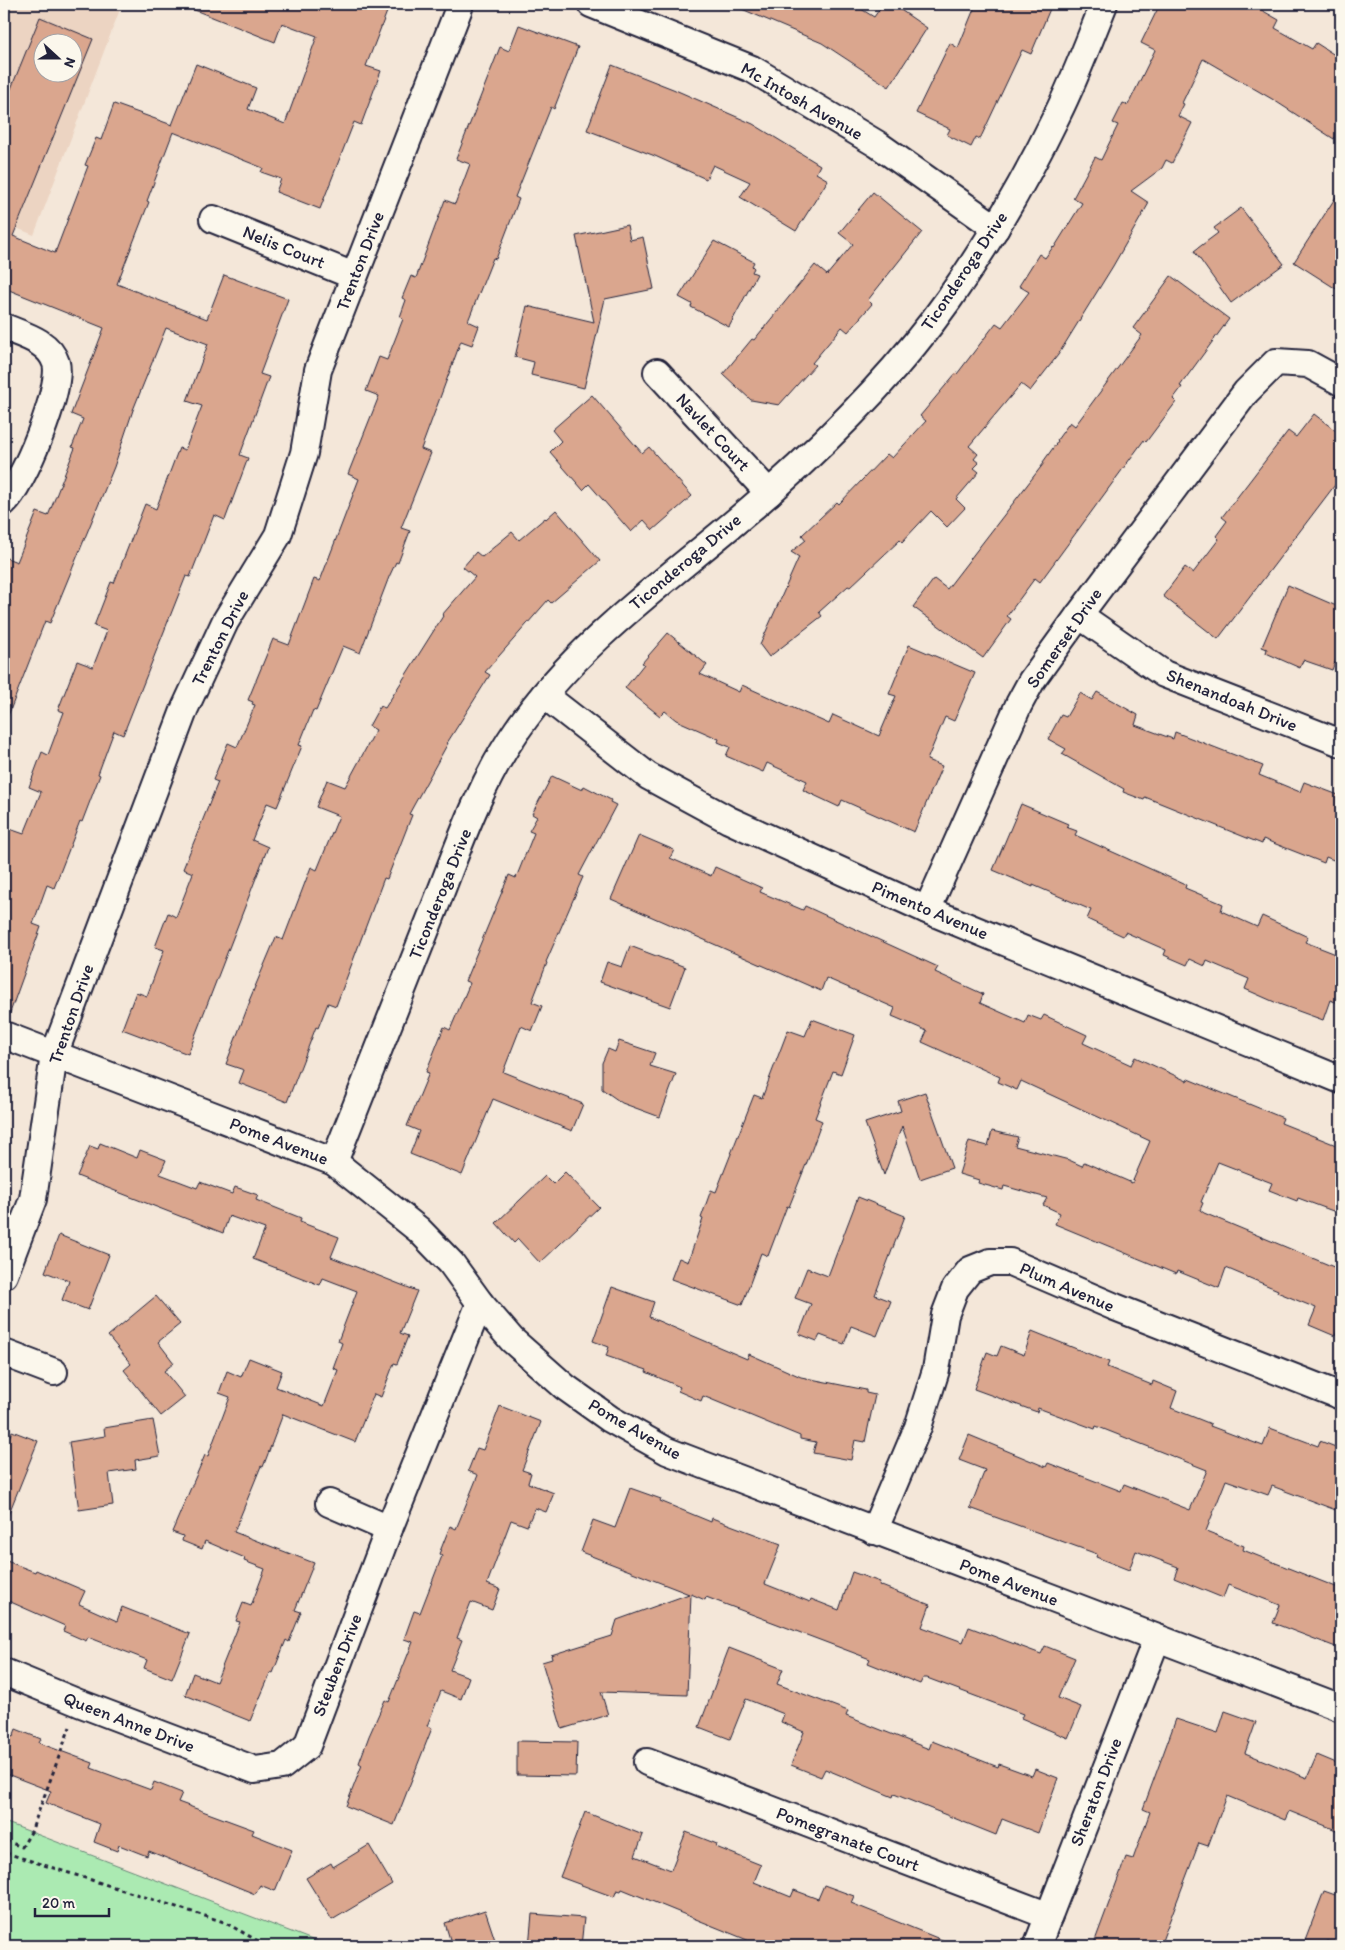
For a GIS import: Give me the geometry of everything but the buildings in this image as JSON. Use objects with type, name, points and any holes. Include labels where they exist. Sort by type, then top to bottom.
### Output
[{"type":"street","name":"Mc Intosh Avenue","points":[[591,4],[752,68],[877,144],[996,228]]},
{"type":"street","name":"Ticonderoga Drive","points":[[334,1162],[460,843],[495,766],[517,729],[591,642],[646,593],[769,493],[832,434],[890,372],[948,301],[996,228],[1058,113],[1104,4]]},
{"type":"street","name":"Trenton Drive","points":[[4,1275],[33,1199],[54,1055],[185,708],[225,622],[278,534],[304,453],[318,370],[461,5]]},
{"type":"street","name":"Nelis Court","points":[[214,219],[354,276]]},
{"type":"street","points":[[4,327],[35,340],[44,347],[56,363],[57,376],[55,391],[36,442],[18,483],[4,502]]},
{"type":"street","name":"Somerset Drive","points":[[927,910],[1018,704],[1032,680],[1246,392],[1276,362],[1308,364],[1341,382]]},
{"type":"street","name":"Navlet Court","points":[[657,372],[769,493]]},
{"type":"street","name":"Shenandoah Drive","points":[[1079,615],[1164,674],[1341,743]]},
{"type":"street","name":"Pimento Avenue","points":[[544,695],[648,776],[730,820],[927,910],[1341,1080]]},
{"type":"street","name":"Pome Avenue","points":[[4,1035],[334,1162],[418,1230],[451,1264],[480,1303],[512,1340],[558,1381],[610,1419],[667,1451],[1341,1708]]},
{"type":"street","name":"Plum Avenue","points":[[874,1531],[918,1427],[936,1370],[945,1315],[955,1289],[970,1270],[990,1262],[1010,1262],[1115,1308],[1341,1396]]},
{"type":"street","name":"Steuben Drive","points":[[255,1770],[282,1766],[307,1746],[389,1529],[480,1303]]},
{"type":"street","points":[[4,1353],[54,1372]]},
{"type":"street","points":[[329,1503],[389,1529]]},
{"type":"street","name":"Sheraton Drive","points":[[1037,1946],[1156,1638]]},
{"type":"street","name":"Queen Anne Drive","points":[[4,1672],[79,1703],[255,1770]]},
{"type":"street","name":"Pomegranate Court","points":[[647,1762],[1049,1916]]},
{"type":"path","points":[[4,1865],[6,1841],[22,1847],[31,1832],[79,1703]]},
{"type":"path","points":[[6,1854],[224,1922],[267,1946]]},
{"type":"shaded area","points":[[4,4],[122,4],[34,235],[4,223]]},
{"type":"green space","points":[[4,1822],[31,1832],[328,1946],[4,1946]]}]
